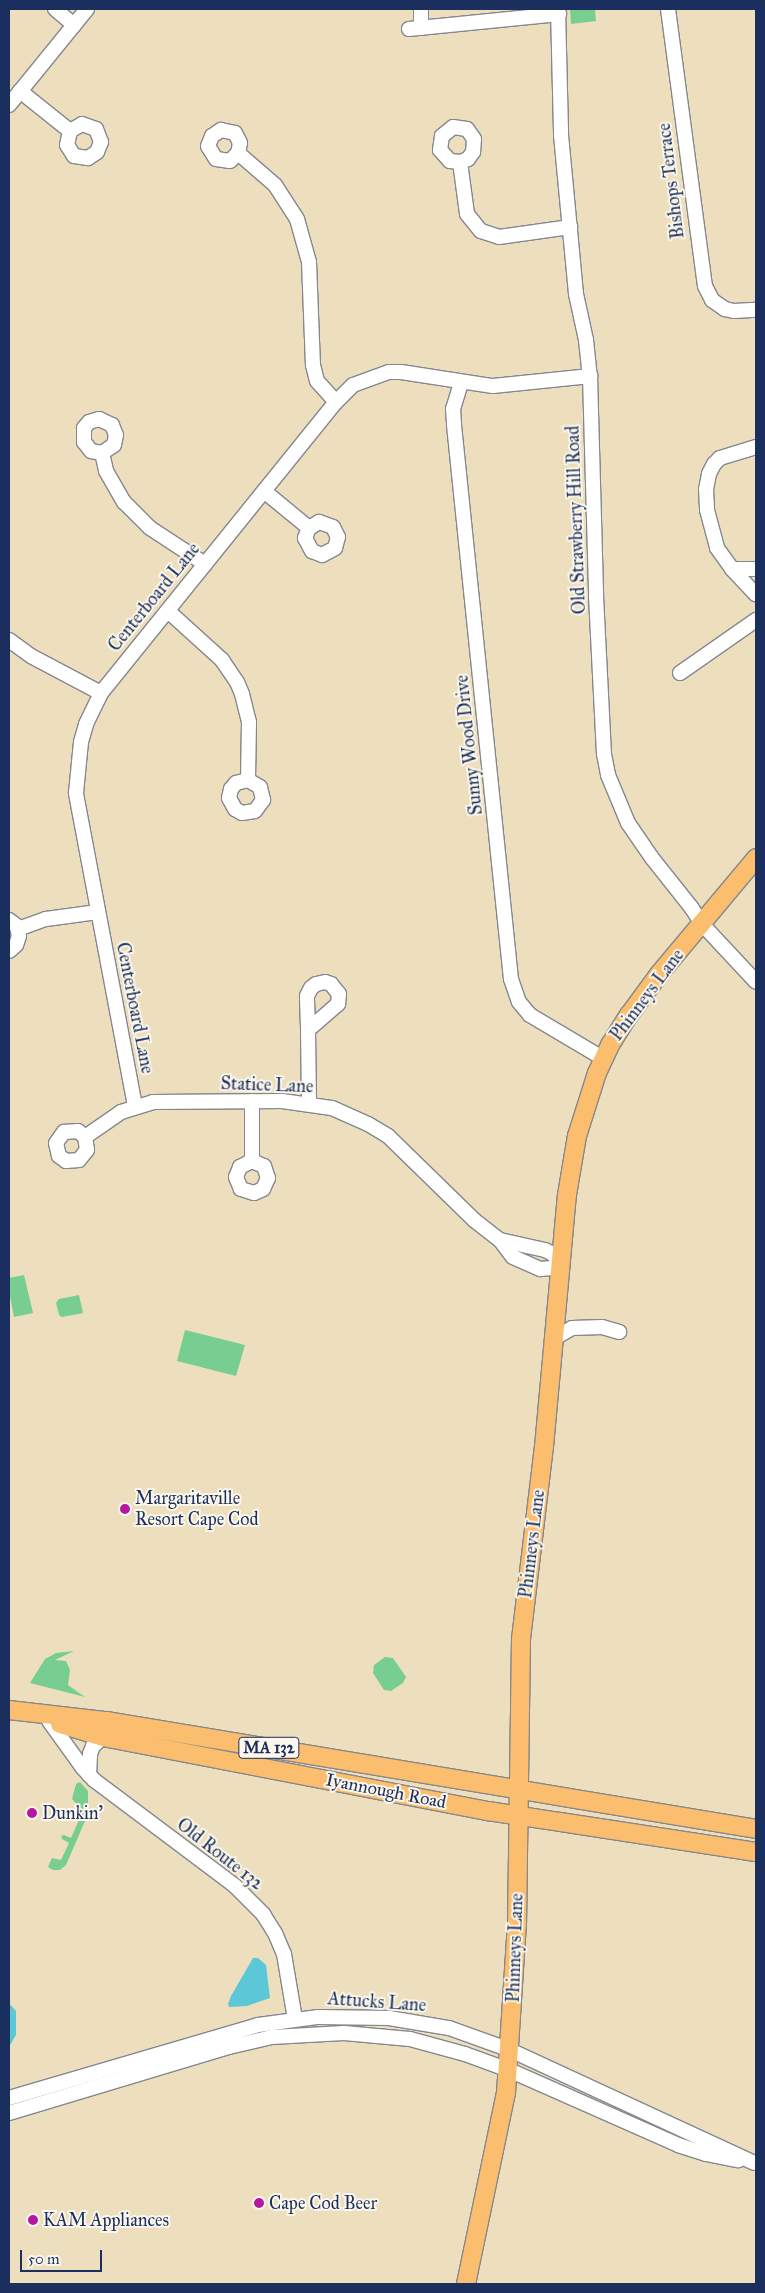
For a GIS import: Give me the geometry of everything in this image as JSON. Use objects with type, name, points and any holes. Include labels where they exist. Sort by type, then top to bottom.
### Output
[{"type":"main road","name":"Phinneys Lane","points":[[466,2284],[503,2112],[509,2070],[517,1925],[521,1639],[544,1448],[569,1177],[576,1136],[585,1105],[610,1045],[648,987],[756,858]]},
{"type":"main road","name":"Iyannough Road","points":[[14,1711],[106,1720],[756,1829]]},
{"type":"main road","name":"Iyannough Road","points":[[14,1711],[103,1736],[518,1816],[756,1852]]},
{"type":"street","points":[[55,9],[74,25]]},
{"type":"street","points":[[9,105],[87,9]]},
{"type":"street","points":[[421,9],[415,28],[559,11]]},
{"type":"street","name":"Bishops Terrace","points":[[668,9],[705,286],[712,300],[725,309],[734,311],[756,310]]},
{"type":"street","name":"Old Strawberry Hill Road","points":[[559,11],[561,134],[576,294],[586,340],[590,376],[596,596],[604,754],[608,775],[632,830],[702,924],[756,982]]},
{"type":"street","points":[[20,91],[70,131]]},
{"type":"street","points":[[238,154],[275,186],[291,208],[301,230],[311,275],[313,365],[322,387],[336,402]]},
{"type":"street","points":[[460,162],[467,214],[481,231],[492,236],[506,236],[570,227]]},
{"type":"street","name":"Centerboard Lane","points":[[135,1106],[76,793],[81,742],[86,724],[101,693],[336,402],[353,385],[390,372],[402,372],[493,386],[509,386],[590,376]]},
{"type":"street","name":"Sunny Wood Drive","points":[[462,382],[453,409],[454,425],[512,979],[519,1002],[530,1015],[604,1059]]},
{"type":"street","points":[[756,447],[720,458],[714,464],[709,474],[706,489],[711,529],[717,548],[732,569],[756,595]]},
{"type":"street","points":[[102,453],[110,480],[132,512],[150,528],[205,564]]},
{"type":"street","points":[[264,491],[309,528]]},
{"type":"street","points":[[732,569],[756,569]]},
{"type":"street","points":[[168,611],[222,660],[237,682],[248,722],[248,780]]},
{"type":"street","points":[[680,673],[756,620]]},
{"type":"street","points":[[9,640],[32,656],[101,693]]},
{"type":"street","points":[[9,951],[18,942],[13,925],[98,912]]},
{"type":"street","points":[[308,1030],[309,1104]]},
{"type":"street","points":[[252,1101],[252,1161]]},
{"type":"street","name":"Statice Lane","points":[[85,1137],[121,1112],[135,1106],[153,1102],[252,1101],[309,1104],[350,1115],[388,1136],[474,1220],[500,1240],[512,1257],[535,1268],[552,1268],[560,1263],[553,1254],[545,1250],[500,1240]]},
{"type":"street","points":[[553,1339],[572,1328],[602,1328],[620,1332]]},
{"type":"street","name":"Old Route 132","points":[[49,1721],[90,1775],[122,1803],[235,1886],[255,1904],[272,1928],[284,1954],[295,2019]]},
{"type":"street","points":[[90,1775],[90,1754],[93,1746],[103,1736]]},
{"type":"street","name":"Attucks Lane","points":[[9,2098],[239,2029],[295,2019],[341,2016],[412,2020],[449,2028],[510,2050],[755,2163]]},
{"type":"street","name":"Attucks Lane","points":[[9,2113],[229,2047],[296,2035],[344,2033],[410,2039],[447,2048],[509,2070],[678,2145],[706,2154],[755,2163]]},
{"type":"green space","points":[[570,9],[595,9],[596,21],[571,24]]},
{"type":"green space","points":[[24,1275],[33,1313],[14,1317],[9,1291],[9,1278]]},
{"type":"green space","points":[[79,1295],[83,1313],[62,1317],[59,1315],[56,1303],[59,1299]]},
{"type":"green space","points":[[185,1330],[245,1345],[236,1376],[177,1361]]},
{"type":"green space","points":[[74,1651],[55,1660],[66,1661],[70,1670],[68,1685],[85,1697],[30,1683],[45,1659],[56,1653]]},
{"type":"green space","points":[[385,1657],[393,1658],[406,1677],[403,1683],[391,1691],[384,1690],[373,1673],[374,1665]]},
{"type":"green space","points":[[80,1782],[88,1791],[88,1814],[66,1865],[60,1870],[53,1870],[48,1867],[52,1858],[61,1860],[69,1843],[62,1839],[61,1836],[64,1835],[71,1838],[83,1811],[72,1799],[76,1784]]},
{"type":"water","points":[[253,1958],[258,1958],[266,1965],[270,1998],[247,2006],[229,2007],[228,2004],[231,1996]]},
{"type":"water","points":[[9,2003],[16,2011],[16,2035],[9,2047]]},
{"type":"place","name":"Margaritaville Resort Cape Cod","points":[[125,1509]]},
{"type":"place","name":"Dunkin'","points":[[32,1813]]},
{"type":"place","name":"Cape Cod Beer","points":[[259,2203]]},
{"type":"place","name":"KAM Appliances","points":[[33,2220]]}]
